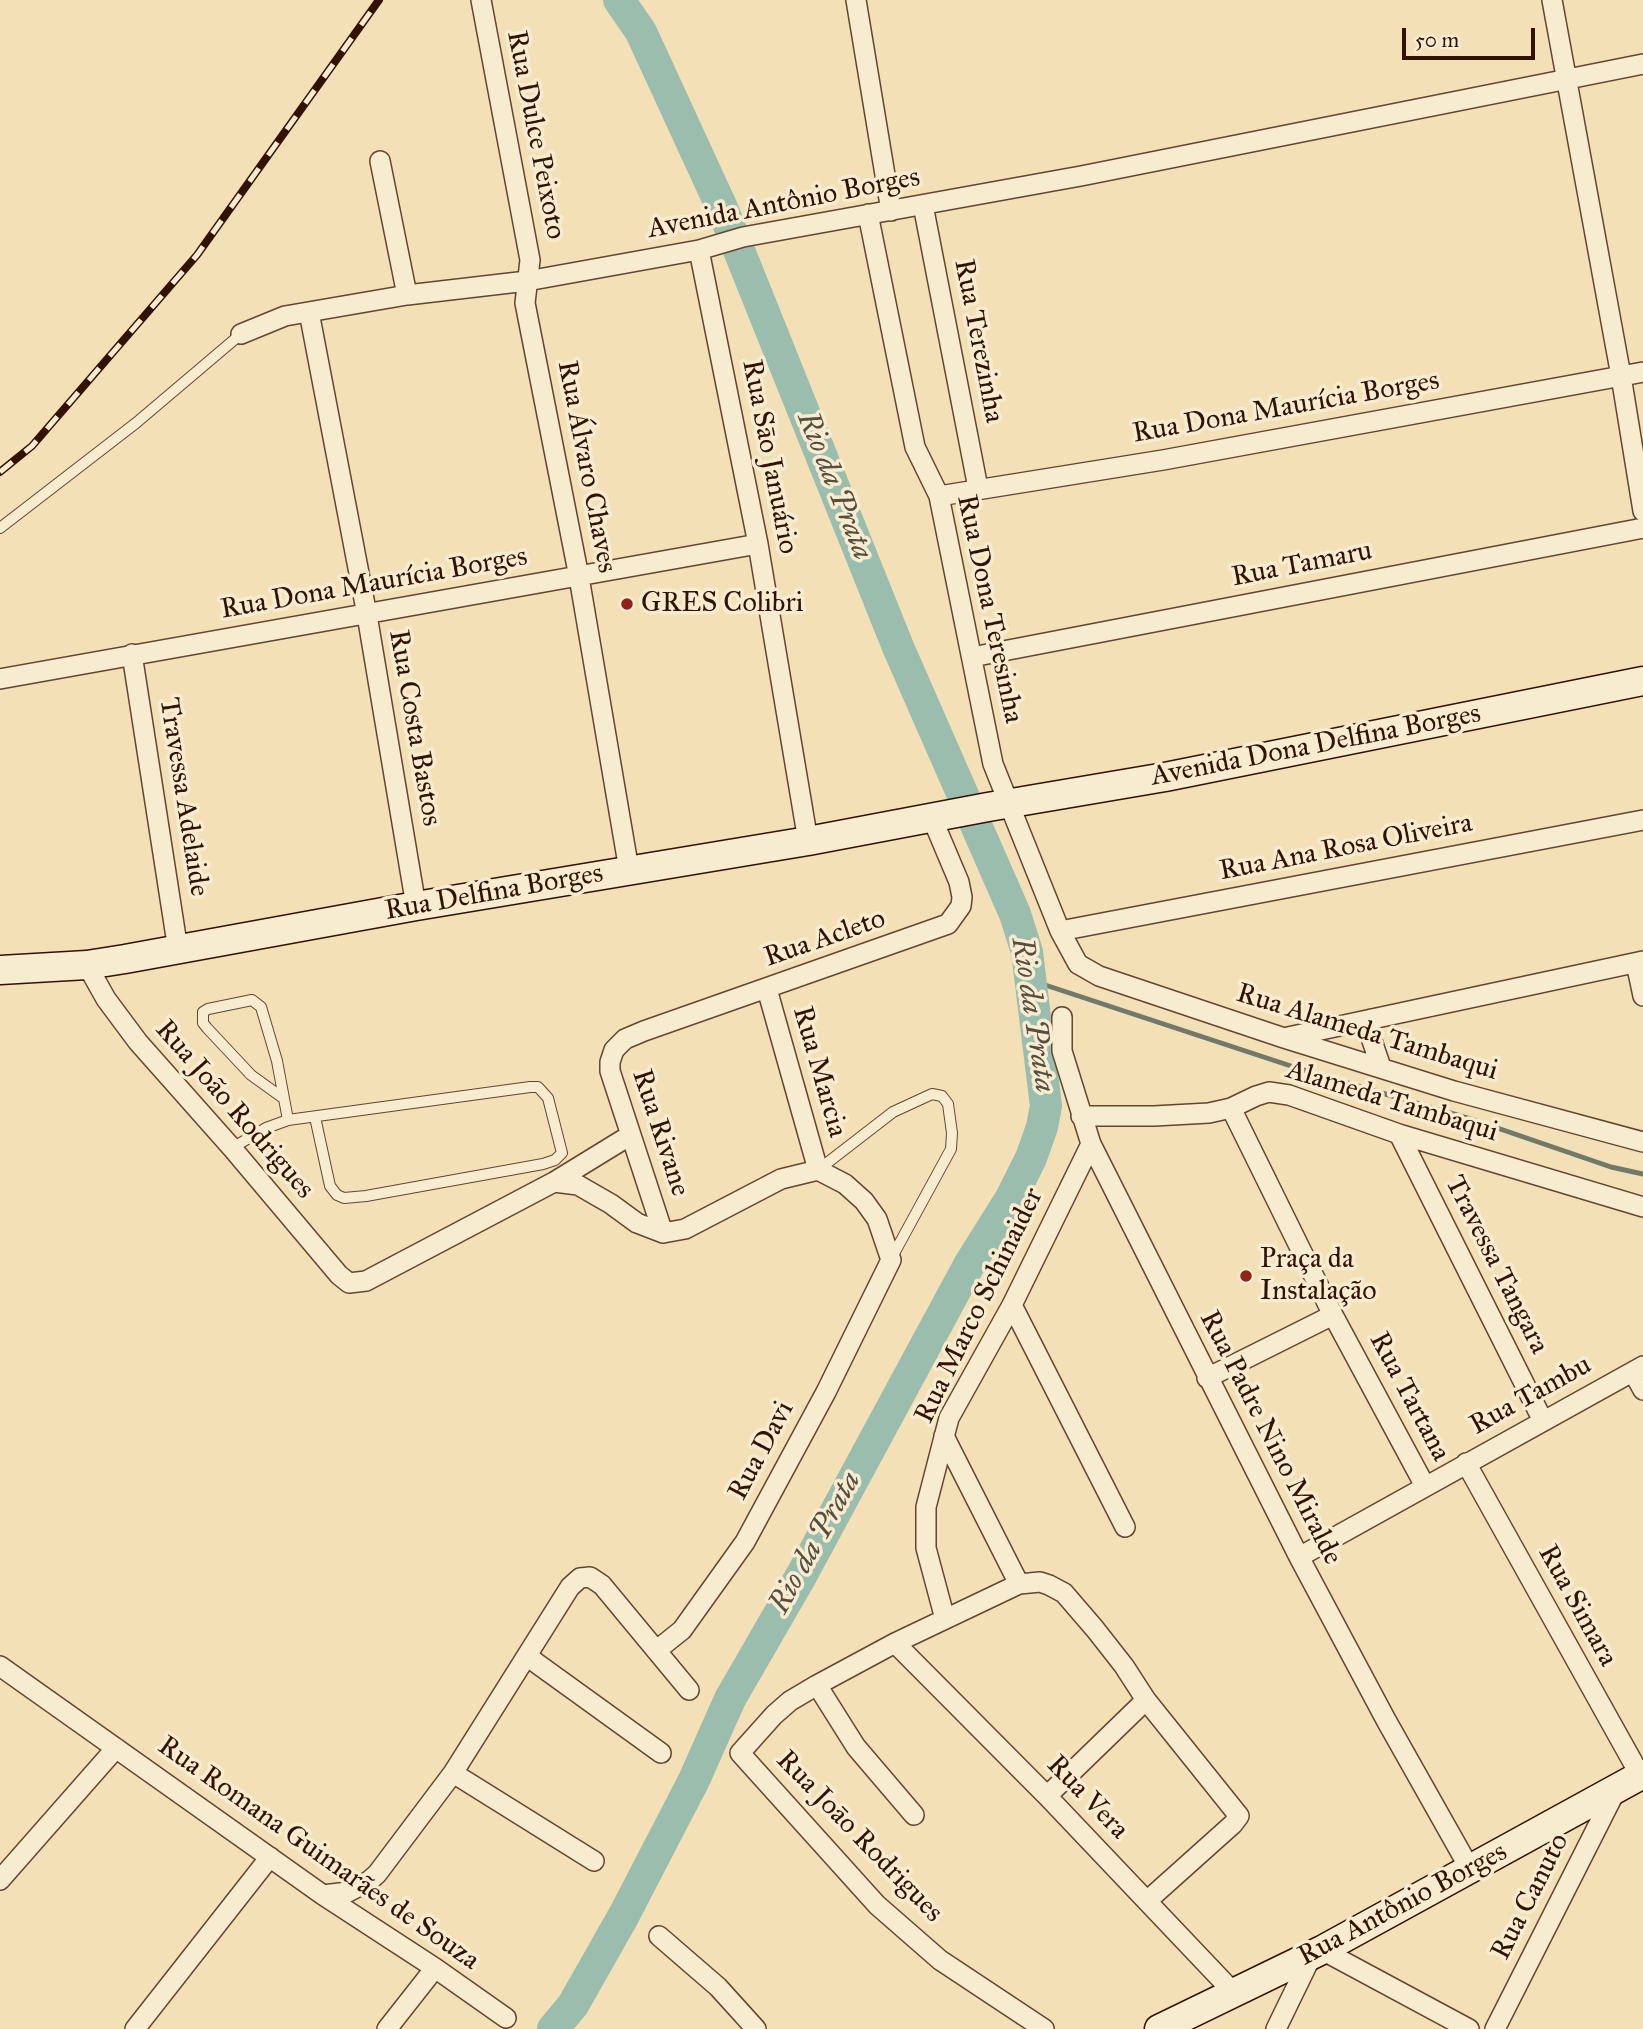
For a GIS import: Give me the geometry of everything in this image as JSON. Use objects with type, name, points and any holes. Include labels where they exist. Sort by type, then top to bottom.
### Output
[{"type":"street","name":"Rua Dulce Peixoto","points":[[481,0],[530,260],[527,281]]},
{"type":"street","points":[[856,0],[891,211]]},
{"type":"street","points":[[1552,0],[1643,511]]},
{"type":"street","name":"Avenida Antônio Borges","points":[[241,334],[285,316],[407,295],[527,281],[707,247],[743,237],[1081,176],[1643,64]]},
{"type":"street","points":[[380,161],[407,295]]},
{"type":"street","name":"Rua Terezinha","points":[[923,205],[978,488]]},
{"type":"street","name":"Rua Dona Teresinha","points":[[868,214],[915,447],[939,496],[993,764],[998,805],[1077,964]]},
{"type":"street","name":"Rua Sāo Januário","points":[[707,247],[808,841]]},
{"type":"street","name":"Rua Álvaro Chaves","points":[[527,281],[525,303],[579,577],[629,870]]},
{"type":"street","name":"Rua Costa Bastos","points":[[309,312],[367,615],[416,906]]},
{"type":"street","name":"Rua Dona Maurícia Borges","points":[[939,496],[1164,460],[1643,372]]},
{"type":"street","name":"Rua Tamaru","points":[[972,657],[1643,528]]},
{"type":"street","name":"Rua Dona Maurícia Borges","points":[[0,678],[758,544]]},
{"type":"street","name":"Travessa Adelaide","points":[[132,654],[178,950]]},
{"type":"street","name":"Avenida Dona Delfina Borges","points":[[998,805],[1165,777],[1643,681]]},
{"type":"street","name":"Rua Delfina Borges","points":[[0,970],[87,965],[178,950],[416,906],[808,841],[998,805]]},
{"type":"street","name":"Rua Acleto","points":[[614,1050],[625,1039],[644,1031],[948,924],[961,906],[960,882],[940,816]]},
{"type":"street","name":"Rua Ana Rosa Oliveira","points":[[1060,930],[1643,820]]},
{"type":"street","points":[[1284,1038],[1639,962],[1643,996]]},
{"type":"street","name":"Rua Alameda Tambaqui","points":[[1077,964],[1099,976],[1284,1038],[1454,1091],[1643,1142]]},
{"type":"street","name":"Rua João Rodrigues","points":[[87,965],[106,999],[125,1025],[339,1275],[349,1283],[366,1281],[554,1182]]},
{"type":"street","name":"Rua Marcia","points":[[767,989],[818,1170]]},
{"type":"street","name":"Rua Padre Nino Miralde","points":[[1062,1017],[1062,1051],[1091,1144],[1299,1558],[1470,1869]]},
{"type":"street","points":[[1371,1019],[1369,1032],[1381,1067]]},
{"type":"street","name":"Rua Rivane","points":[[614,1050],[610,1071],[629,1136],[663,1233]]},
{"type":"street","name":"Alameda Tambaqui","points":[[1081,1116],[1185,1115],[1231,1108],[1269,1092],[1290,1095],[1399,1134],[1643,1207]]},
{"type":"street","name":"Rua Tartana","points":[[1231,1108],[1333,1315],[1425,1486]]},
{"type":"street","name":"Travessa Tangara","points":[[1399,1134],[1542,1421]]},
{"type":"street","points":[[554,1182],[629,1136]]},
{"type":"street","name":"Rua Marco Schinaider","points":[[945,1619],[926,1548],[926,1507],[949,1418],[1012,1305],[1091,1144]]},
{"type":"street","points":[[818,1170],[845,1184],[864,1200],[877,1219],[891,1260]]},
{"type":"street","name":"Rua Davi","points":[[663,1233],[685,1229],[781,1179],[818,1170]]},
{"type":"street","points":[[554,1182],[578,1185],[637,1223],[663,1233]]},
{"type":"street","name":"Rua Davi","points":[[657,1650],[682,1630],[744,1542],[820,1404],[891,1260]]},
{"type":"street","points":[[1012,1305],[1125,1527]]},
{"type":"street","points":[[1207,1378],[1333,1315]]},
{"type":"street","points":[[1638,1369],[1643,1390]]},
{"type":"street","name":"Rua Tambu","points":[[1299,1558],[1638,1369]]},
{"type":"street","points":[[944,1436],[1019,1584]]},
{"type":"street","name":"Rua Simara","points":[[1466,1463],[1642,1775]]},
{"type":"street","points":[[323,1895],[348,1892],[377,1874],[453,1773],[528,1657],[569,1587],[584,1576],[602,1585],[689,1690]]},
{"type":"street","points":[[914,1815],[863,1757],[817,1685],[895,1643],[1019,1584],[1040,1582],[1055,1587],[1064,1593],[1110,1647],[1146,1700],[1236,1810],[1238,1818],[1233,1824],[1147,1901]]},
{"type":"street","name":"Rua Vera","points":[[895,1643],[1047,1796],[1235,1994]]},
{"type":"street","points":[[528,1657],[661,1753]]},
{"type":"street","name":"Rua Romana Guimarães de Souza","points":[[0,1666],[323,1895],[506,2018]]},
{"type":"street","name":"Rua Joāo Rodrigues","points":[[817,1685],[790,1701],[774,1715],[740,1753],[877,1905],[940,1960],[1044,2029]]},
{"type":"street","points":[[1047,1796],[1146,1700]]},
{"type":"street","points":[[0,1880],[116,1748]]},
{"type":"street","points":[[453,1773],[594,1861]]},
{"type":"street","name":"Rua Antônio Borges","points":[[1159,2029],[1317,1952],[1642,1775]]},
{"type":"street","name":"Rua Canuto","points":[[1495,2029],[1616,1790]]},
{"type":"street","points":[[135,2029],[270,1857]]},
{"type":"street","points":[[659,1936],[718,1987],[756,2029]]},
{"type":"street","points":[[1276,2029],[1317,1952],[1469,2029]]},
{"type":"street","points":[[387,2029],[435,1968]]},
{"type":"lane","name":"Avenida Antônio Borges","points":[[0,528],[136,423],[241,334]]},
{"type":"lane","points":[[284,1098],[251,1075],[203,1023],[203,1012],[248,1001],[258,1003],[270,1036],[284,1098],[288,1120]]},
{"type":"lane","points":[[232,1148],[266,1128],[288,1120],[538,1087],[548,1097],[562,1153],[555,1160],[543,1164],[344,1198],[337,1195],[330,1186],[315,1117]]},
{"type":"lane","name":"Rua Davi","points":[[818,1170],[893,1112],[932,1094],[942,1096],[948,1104],[951,1149],[891,1260]]},
{"type":"waterway","name":"Rio da Prata","points":[[553,2029],[573,2005],[624,1915],[694,1780],[730,1699],[801,1576],[969,1265],[1011,1198],[1031,1158],[1046,1106],[1027,952],[1015,914],[898,647],[722,208],[641,32],[619,0]]},
{"type":"waterway","points":[[1030,980],[1300,1069],[1474,1120],[1611,1167],[1643,1174]]},
{"type":"railway","points":[[0,472],[32,446],[197,255],[379,0]]},
{"type":"place","name":"GRES Colibri","points":[[627,604]]},
{"type":"place","name":"Praça da Instalação","points":[[1246,1276]]}]
